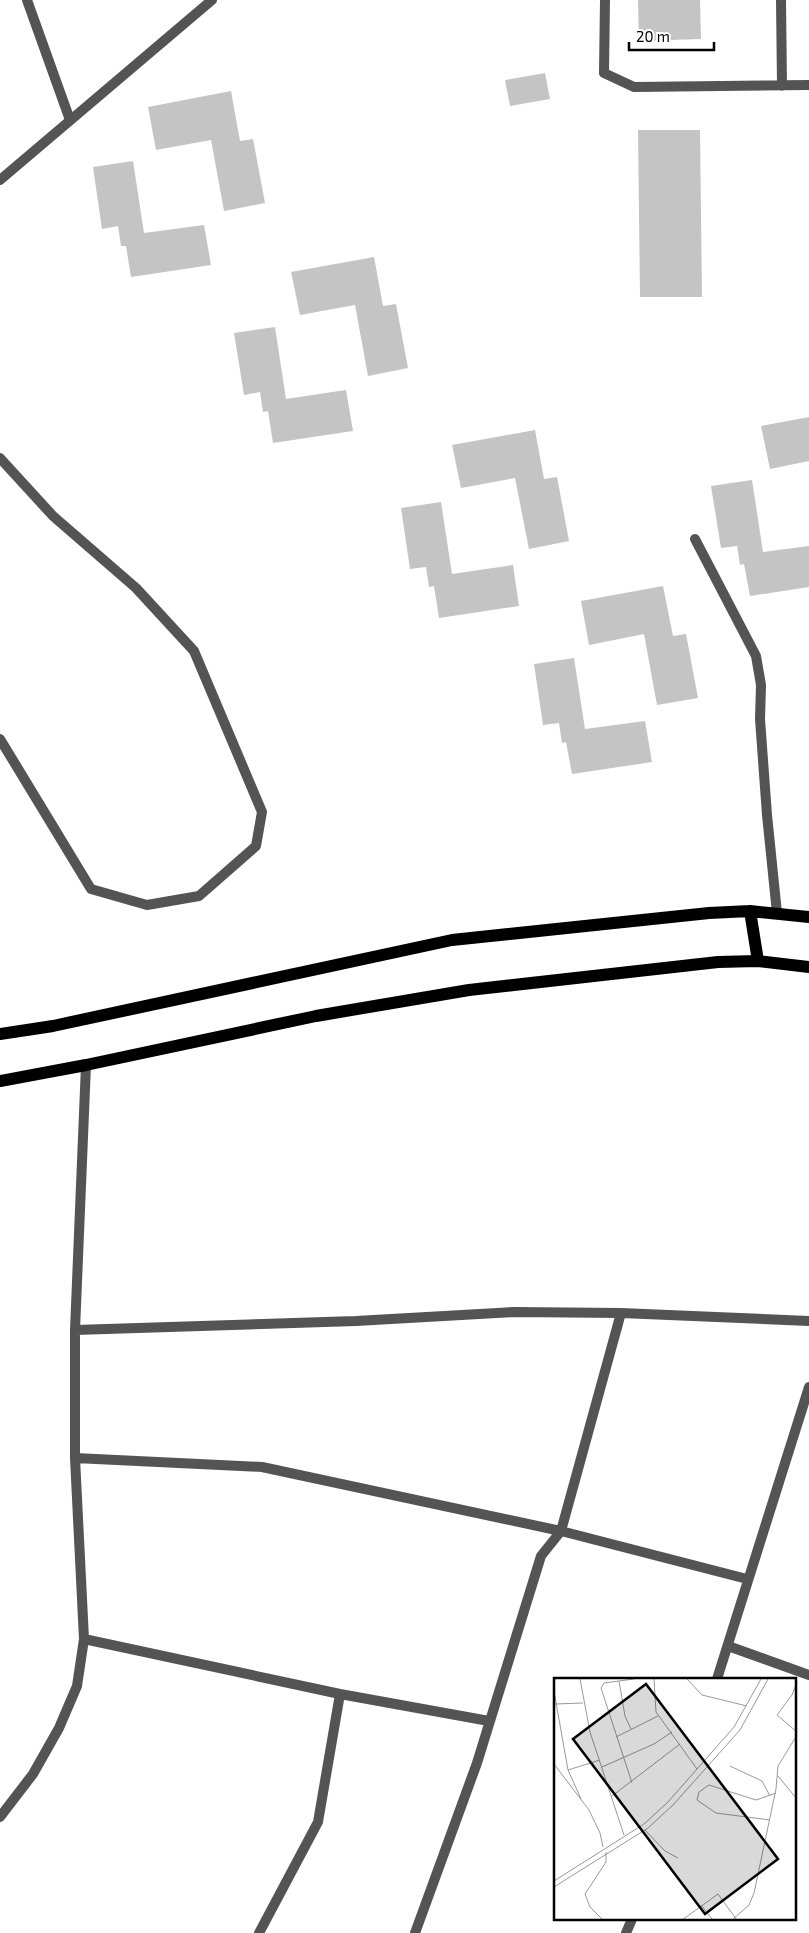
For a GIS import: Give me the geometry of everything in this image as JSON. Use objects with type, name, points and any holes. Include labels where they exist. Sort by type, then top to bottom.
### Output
[{"type":"main road","points":[[750,911],[758,961]]},
{"type":"main road","points":[[0,1034],[53,1026],[452,940],[750,911],[777,912],[809,917]]},
{"type":"main road","points":[[0,1081],[86,1065],[316,1016],[469,990],[718,962],[758,961],[809,967]]},
{"type":"street","points":[[28,0],[70,120]]},
{"type":"street","points":[[0,180],[212,0]]},
{"type":"street","points":[[605,0],[604,73],[618,81],[634,87],[809,85]]},
{"type":"street","points":[[781,0],[782,86]]},
{"type":"street","points":[[0,458],[53,516],[136,588],[194,651],[262,812],[256,846],[199,896],[147,905],[92,889],[0,739]]},
{"type":"street","points":[[695,539],[756,656],[761,685],[760,718],[777,912]]},
{"type":"street","points":[[0,1816],[33,1774],[59,1728],[77,1686],[84,1639],[75,1458],[75,1330],[86,1065]]},
{"type":"street","points":[[75,1330],[356,1321],[514,1312],[621,1312],[809,1321]]},
{"type":"street","points":[[416,1933],[477,1763],[541,1556],[561,1531],[621,1312]]},
{"type":"street","points":[[717,1678],[809,1387]]},
{"type":"street","points":[[75,1458],[262,1467],[561,1531],[747,1580]]},
{"type":"street","points":[[84,1639],[340,1694],[489,1721]]},
{"type":"street","points":[[728,1646],[809,1674]]},
{"type":"street","points":[[259,1933],[318,1822],[340,1694]]},
{"type":"street","points":[[626,1933],[632,1920]]},
{"type":"building","points":[[638,0],[700,0],[701,39],[639,41]]},
{"type":"building","points":[[545,73],[550,99],[510,106],[505,80]]},
{"type":"building","points":[[231,91],[240,141],[253,139],[265,203],[224,211],[211,140],[156,150],[148,107]]},
{"type":"building","points":[[638,130],[700,130],[702,297],[640,297]]},
{"type":"building","points":[[133,161],[144,233],[204,225],[211,265],[131,277],[126,246],[121,246],[118,226],[102,229],[93,167]]},
{"type":"building","points":[[374,257],[383,306],[396,304],[408,368],[368,376],[355,305],[300,315],[291,272]]},
{"type":"building","points":[[275,327],[286,399],[346,390],[353,431],[273,443],[268,411],[263,412],[260,392],[244,395],[234,333]]},
{"type":"building","points":[[809,417],[809,461],[770,469],[761,426]]},
{"type":"building","points":[[535,430],[544,479],[557,477],[569,541],[529,549],[515,478],[461,488],[452,445]]},
{"type":"building","points":[[752,480],[763,552],[809,546],[809,587],[750,596],[744,564],[740,565],[737,546],[721,548],[711,486]]},
{"type":"building","points":[[441,502],[452,574],[513,565],[519,606],[439,618],[434,586],[429,587],[426,567],[410,569],[401,508]]},
{"type":"building","points":[[663,586],[673,636],[686,634],[698,698],[657,705],[644,634],[589,645],[581,601]]},
{"type":"building","points":[[574,658],[585,729],[645,721],[652,762],[572,774],[566,742],[562,743],[559,723],[543,725],[534,664]]}]
